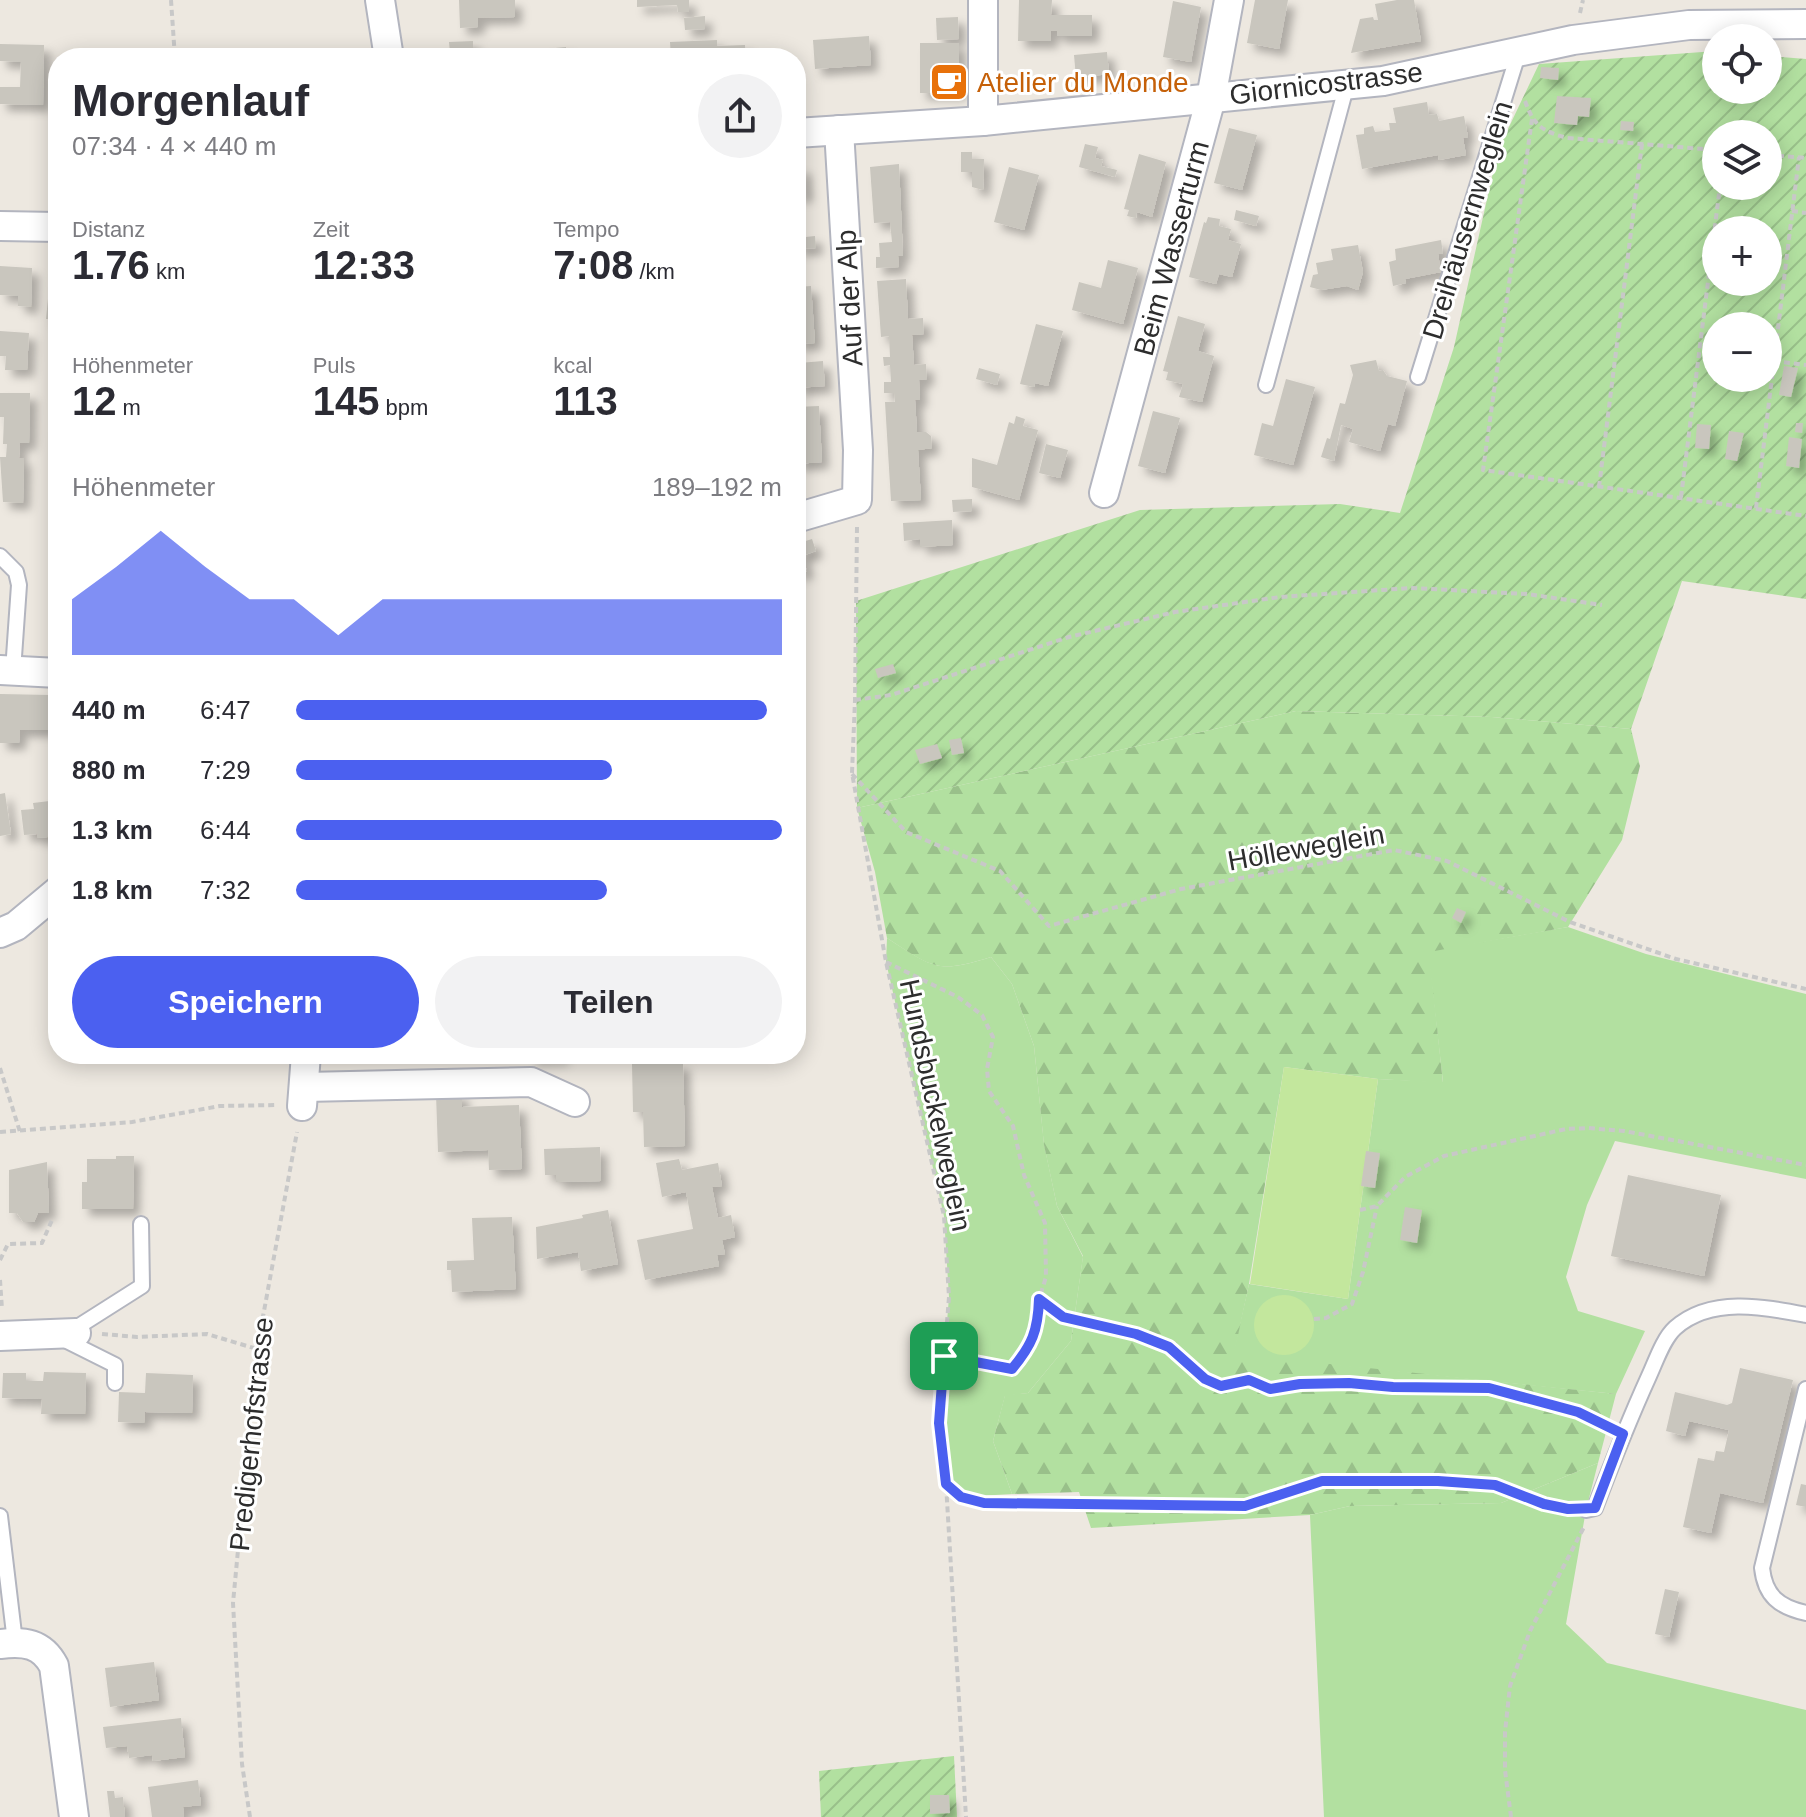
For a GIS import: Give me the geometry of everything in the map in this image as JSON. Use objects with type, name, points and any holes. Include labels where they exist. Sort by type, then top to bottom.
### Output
[{"type":"street","points":[[380,0],[387,48]]},
{"type":"street","points":[[983,0],[983,121]]},
{"type":"street","name":"Beim Wasserturm","points":[[1104,493],[1211,98],[1229,0]]},
{"type":"street","name":"Giornicostrasse","points":[[806,132],[983,121],[1383,81],[1515,58],[1573,40],[1689,25],[1806,24]]},
{"type":"street","name":"Auf der Alp","points":[[839,130],[858,450],[857,500]]},
{"type":"street","points":[[0,226],[48,227]]},
{"type":"street","points":[[806,515],[857,500]]},
{"type":"street","points":[[6,670],[48,672]]},
{"type":"street","points":[[0,933],[16,926],[48,899]]},
{"type":"street","points":[[304,1064],[298,1099],[531,1082],[575,1102]]},
{"type":"street","points":[[0,1336],[65,1333]]},
{"type":"street","points":[[8,1643],[33,1645],[47,1654],[54,1666],[74,1817]]},
{"type":"lane","name":"Dreihäusernweglein","points":[[1418,377],[1515,58]]},
{"type":"lane","points":[[1266,385],[1347,84]]},
{"type":"lane","points":[[0,556],[16,572],[19,585],[6,670]]},
{"type":"lane","points":[[115,1383],[115,1365],[65,1333],[142,1286],[141,1224]]},
{"type":"lane","points":[[1590,1509],[1674,1328],[1699,1314],[1725,1307],[1761,1306],[1806,1315]]},
{"type":"lane","points":[[1806,1389],[1762,1568],[1764,1586],[1776,1601],[1806,1613]]},
{"type":"lane","points":[[0,1516],[8,1643]]},
{"type":"path","points":[[171,0],[174,48]]},
{"type":"path","name":"Dreihäusernweglein","points":[[1515,58],[1532,119],[1547,133],[1567,138],[1702,149]]},
{"type":"path","points":[[1532,119],[1483,470],[1806,516]]},
{"type":"path","points":[[1599,487],[1642,144]]},
{"type":"path","points":[[1782,156],[1806,158]]},
{"type":"path","points":[[1780,312],[1799,157]]},
{"type":"path","points":[[1681,498],[1718,200]]},
{"type":"path","points":[[1792,211],[1806,213]]},
{"type":"path","points":[[1782,362],[1806,365]]},
{"type":"path","points":[[1756,509],[1770,392]]},
{"type":"path","name":"Hundsbuckelweglein","points":[[857,500],[852,773],[886,962],[944,1216],[949,1297],[939,1423],[946,1484],[966,1817]]},
{"type":"path","points":[[855,700],[891,695],[1069,637],[1175,612],[1280,597],[1411,588],[1527,594],[1602,605]]},
{"type":"path","name":"Hölleweglein","points":[[852,773],[906,832],[1000,871],[1049,926],[1181,889],[1394,850],[1447,861],[1570,922],[1676,959],[1806,989]]},
{"type":"path","points":[[886,962],[958,997],[982,1015],[993,1037],[987,1069],[989,1091],[1013,1126],[1024,1175],[1045,1223],[1046,1277],[1030,1347],[1012,1369],[944,1356]]},
{"type":"path","points":[[0,1068],[20,1132]]},
{"type":"path","points":[[0,1132],[132,1122],[220,1106],[298,1099]]},
{"type":"path","name":"Predigerhofstrasse","points":[[250,1817],[242,1764],[233,1603],[257,1349],[298,1099]]},
{"type":"path","points":[[1314,1319],[1326,1318],[1352,1304],[1363,1272],[1377,1206],[1405,1177],[1444,1156],[1566,1129],[1588,1128],[1624,1131],[1806,1165]]},
{"type":"path","points":[[1360,1210],[1377,1206]]},
{"type":"path","points":[[0,1260],[8,1244],[42,1243],[52,1220]]},
{"type":"path","points":[[0,1280],[0,1314]]},
{"type":"path","points":[[1039,1299],[1063,1317],[1136,1334],[1169,1347],[1205,1379],[1221,1386],[1249,1380],[1270,1389],[1300,1384],[1349,1383],[1393,1387],[1489,1388],[1578,1412],[1623,1434]]},
{"type":"path","points":[[65,1333],[137,1337],[207,1334],[257,1349]]},
{"type":"path","points":[[946,1484],[961,1497],[984,1503],[1245,1506],[1322,1481],[1438,1481],[1495,1485],[1544,1504],[1590,1509],[1530,1631],[1510,1686],[1505,1770],[1511,1817]]},
{"type":"green space","points":[[1702,52],[1702,104],[1782,104],[1782,57],[1806,59],[1806,599],[1682,581],[1631,729],[1492,717],[1296,711],[857,808],[856,601],[1140,510],[1340,504],[1400,513],[1454,347],[1498,150],[1539,64]]},
{"type":"green space","points":[[1296,711],[1492,717],[1631,729],[1640,766],[1622,840],[1568,927],[1429,952],[1443,1083],[1378,1079],[1284,1067],[1249,1284],[1234,1354],[1616,1394],[1598,1463],[1501,1503],[1350,1506],[1310,1515],[1091,1528],[1079,1492],[1012,1494],[993,1441],[1005,1395],[1028,1393],[1071,1341],[1083,1256],[1057,1206],[1044,1145],[1034,1046],[1012,984],[991,957],[958,965],[936,965],[887,938],[875,872],[857,808]]},
{"type":"green space","points":[[1568,927],[1646,954],[1806,994],[1806,1179],[1615,1141],[1587,1205],[1566,1277],[1578,1311],[1645,1331],[1616,1394],[1233,1355],[1249,1284],[1348,1299],[1378,1079],[1443,1082],[1428,951]]},
{"type":"green space","points":[[887,938],[936,965],[959,965],[991,957],[1012,984],[1034,1046],[1044,1144],[1057,1206],[1083,1257],[1071,1341],[1028,1393],[1005,1396],[993,1441],[1012,1494],[961,1497],[946,1484],[939,1423],[949,1297],[944,1216],[886,962]]},
{"type":"green space","points":[[1284,1067],[1378,1079],[1348,1299],[1250,1284]]},
{"type":"green space","points":[[1284,1295],[1296,1297],[1305,1304],[1312,1313],[1312,1337],[1305,1346],[1296,1353],[1284,1355],[1272,1353],[1263,1346],[1256,1337],[1254,1325],[1256,1313],[1263,1304],[1272,1297]]},
{"type":"green space","points":[[1598,1463],[1586,1510],[1566,1624],[1607,1663],[1806,1710],[1806,1817],[1324,1817],[1310,1515],[1350,1506],[1501,1503]]},
{"type":"green space","points":[[954,1756],[957,1817],[821,1817],[819,1771]]},
{"type":"building","points":[[459,0],[515,0],[515,17],[478,18],[478,27],[460,28]]},
{"type":"building","points":[[637,0],[689,0],[689,12],[678,12],[677,5],[637,7]]},
{"type":"building","points":[[1019,0],[1052,0],[1051,15],[1092,15],[1092,36],[1057,36],[1057,31],[1051,31],[1051,41],[1018,41]]},
{"type":"building","points":[[1255,0],[1288,0],[1279,49],[1247,43]]},
{"type":"building","points":[[1414,0],[1421,41],[1351,53],[1360,19],[1373,17],[1378,20],[1375,4]]},
{"type":"building","points":[[1173,1],[1201,7],[1191,62],[1163,57]]},
{"type":"building","points":[[705,16],[705,29],[685,30],[684,18]]},
{"type":"building","points":[[958,17],[959,39],[937,40],[936,18]]},
{"type":"building","points":[[869,36],[871,65],[815,69],[813,40]]},
{"type":"building","points":[[717,40],[717,46],[745,45],[745,48],[670,48],[670,42]]},
{"type":"building","points":[[473,41],[473,48],[450,48],[449,42]]},
{"type":"building","points":[[920,43],[959,43],[959,93],[920,93]]},
{"type":"building","points":[[0,44],[44,45],[43,105],[0,104],[0,87],[20,87],[21,62],[0,61]]},
{"type":"building","points":[[1107,52],[1109,74],[1076,78],[1074,55]]},
{"type":"building","points":[[1541,67],[1559,68],[1558,80],[1540,78]]},
{"type":"building","points":[[1557,96],[1591,98],[1589,117],[1578,116],[1577,125],[1554,123]]},
{"type":"building","points":[[1427,102],[1429,115],[1437,114],[1439,121],[1464,116],[1468,137],[1463,138],[1466,155],[1439,160],[1438,155],[1362,169],[1356,135],[1364,134],[1364,128],[1373,126],[1375,132],[1390,130],[1389,123],[1396,123],[1393,108]]},
{"type":"building","points":[[1621,121],[1634,122],[1633,131],[1620,130]]},
{"type":"building","points":[[1229,128],[1257,135],[1242,190],[1214,183]]},
{"type":"building","points":[[1085,144],[1098,147],[1095,158],[1103,160],[1101,166],[1117,170],[1115,177],[1079,167]]},
{"type":"building","points":[[961,152],[972,152],[972,159],[984,159],[983,190],[972,187],[972,172],[961,172]]},
{"type":"building","points":[[1139,154],[1166,162],[1152,217],[1137,212],[1136,218],[1127,216],[1129,210],[1124,209]]},
{"type":"building","points":[[899,164],[903,256],[898,256],[899,267],[876,268],[876,257],[880,257],[879,243],[892,242],[890,222],[874,223],[870,167]]},
{"type":"building","points":[[1009,167],[1039,175],[1024,230],[994,222]]},
{"type":"building","points":[[1236,210],[1259,216],[1256,226],[1234,220]]},
{"type":"building","points":[[1208,217],[1220,219],[1219,226],[1231,229],[1228,240],[1241,244],[1232,277],[1219,274],[1216,284],[1189,277]]},
{"type":"building","points":[[815,236],[816,248],[806,248],[806,237]]},
{"type":"building","points":[[1441,240],[1443,254],[1438,254],[1441,272],[1405,279],[1406,283],[1393,286],[1389,262],[1396,260],[1395,249]]},
{"type":"building","points":[[1358,245],[1363,272],[1358,290],[1347,286],[1321,290],[1310,287],[1313,275],[1318,274],[1316,263],[1333,260],[1331,249]]},
{"type":"building","points":[[1108,260],[1138,268],[1123,324],[1072,310],[1079,282],[1101,288]]},
{"type":"building","points":[[0,266],[32,268],[31,307],[18,306],[18,296],[0,295]]},
{"type":"building","points":[[906,279],[908,319],[923,318],[924,334],[912,335],[914,365],[926,364],[927,379],[919,380],[920,400],[915,400],[917,432],[926,432],[931,436],[932,448],[918,450],[921,500],[891,501],[885,402],[895,402],[894,393],[884,393],[884,382],[891,382],[890,365],[884,366],[883,357],[890,357],[889,336],[881,337],[877,281]]},
{"type":"building","points":[[806,286],[811,286],[815,343],[806,343]]},
{"type":"building","points":[[1178,316],[1205,324],[1198,351],[1214,356],[1202,402],[1179,397],[1183,384],[1166,380],[1168,372],[1163,371]]},
{"type":"building","points":[[1036,324],[1063,331],[1048,386],[1020,384]]},
{"type":"building","points":[[0,331],[29,333],[27,370],[5,370],[6,356],[0,356]]},
{"type":"building","points":[[1376,360],[1379,371],[1407,381],[1395,426],[1388,424],[1380,451],[1349,442],[1353,429],[1341,425],[1334,461],[1321,457],[1327,438],[1330,439],[1340,403],[1345,404],[1353,375],[1350,365]]},
{"type":"building","points":[[823,361],[825,386],[806,387],[806,362]]},
{"type":"building","points":[[1784,366],[1798,368],[1791,397],[1779,395],[1782,392]]},
{"type":"building","points":[[979,368],[1000,374],[997,385],[976,379]]},
{"type":"building","points":[[1286,379],[1315,387],[1293,465],[1254,455],[1262,423],[1273,426]]},
{"type":"building","points":[[0,393],[30,393],[29,443],[20,443],[19,458],[24,458],[23,503],[3,502],[0,457],[6,457],[7,444],[3,444],[4,417],[0,417]]},
{"type":"building","points":[[819,406],[822,462],[806,463],[806,407]]},
{"type":"building","points":[[1153,411],[1180,418],[1165,473],[1138,466]]},
{"type":"building","points":[[1016,416],[1025,419],[1023,426],[1038,430],[1019,500],[972,487],[972,458],[997,465],[1009,422],[1014,424]]},
{"type":"building","points":[[1796,423],[1803,423],[1802,433],[1795,432]]},
{"type":"building","points":[[1697,424],[1711,425],[1709,449],[1695,448]]},
{"type":"building","points":[[1729,431],[1744,433],[1737,461],[1725,459]]},
{"type":"building","points":[[1789,437],[1802,439],[1799,468],[1786,466]]},
{"type":"building","points":[[1046,444],[1068,450],[1060,478],[1039,473]]},
{"type":"building","points":[[972,499],[972,511],[953,512],[952,500]]},
{"type":"building","points":[[952,520],[953,545],[920,547],[920,539],[904,541],[903,523]]},
{"type":"building","points":[[812,539],[816,551],[806,555],[806,541]]},
{"type":"building","points":[[893,664],[896,673],[878,678],[875,669]]},
{"type":"building","points":[[0,694],[48,695],[48,730],[20,730],[19,743],[0,743]]},
{"type":"building","points":[[961,738],[964,753],[952,755],[949,740]]},
{"type":"building","points":[[937,744],[942,758],[920,764],[915,750]]},
{"type":"building","points":[[5,793],[11,834],[0,836],[0,794]]},
{"type":"building","points":[[48,801],[48,837],[24,835],[21,810],[34,809],[33,803]]},
{"type":"building","points":[[1457,908],[1466,912],[1461,923],[1452,918]]},
{"type":"building","points":[[632,1064],[683,1064],[685,1146],[644,1147],[643,1112],[633,1112]]},
{"type":"building","points":[[462,1093],[462,1107],[519,1105],[522,1169],[489,1170],[488,1150],[438,1152],[436,1094]]},
{"type":"building","points":[[600,1147],[601,1181],[556,1182],[556,1175],[545,1175],[544,1149]]},
{"type":"building","points":[[1366,1151],[1380,1153],[1375,1188],[1361,1186]]},
{"type":"building","points":[[116,1156],[134,1156],[133,1209],[82,1209],[82,1182],[87,1182],[87,1159],[116,1159]]},
{"type":"building","points":[[679,1159],[682,1170],[718,1163],[722,1186],[712,1187],[718,1218],[731,1215],[735,1237],[722,1240],[725,1254],[717,1255],[719,1266],[645,1280],[637,1240],[693,1229],[686,1192],[662,1197],[656,1163]]},
{"type":"building","points":[[47,1162],[49,1213],[38,1213],[34,1222],[23,1222],[17,1213],[9,1213],[9,1170]]},
{"type":"building","points":[[1628,1175],[1721,1195],[1704,1276],[1611,1256]]},
{"type":"building","points":[[1405,1207],[1422,1210],[1417,1243],[1400,1240]]},
{"type":"building","points":[[608,1210],[618,1264],[581,1271],[578,1252],[537,1259],[536,1227]]},
{"type":"building","points":[[512,1217],[516,1289],[452,1292],[451,1270],[447,1270],[447,1261],[474,1260],[472,1218]]},
{"type":"building","points":[[1740,1368],[1793,1380],[1763,1503],[1720,1493],[1711,1533],[1683,1527],[1698,1458],[1714,1461],[1716,1451],[1724,1452],[1729,1430],[1689,1421],[1685,1436],[1666,1431],[1675,1392],[1727,1405],[1732,1403]]},
{"type":"building","points":[[44,1372],[86,1373],[85,1414],[41,1414],[42,1399],[2,1398],[3,1373],[26,1373],[26,1381],[43,1381]]},
{"type":"building","points":[[146,1373],[193,1375],[192,1413],[145,1412],[144,1423],[118,1422],[119,1392],[145,1393]]},
{"type":"building","points":[[1801,1484],[1806,1485],[1806,1507],[1796,1505]]},
{"type":"building","points":[[1665,1589],[1679,1592],[1669,1637],[1655,1634]]},
{"type":"building","points":[[154,1662],[159,1700],[110,1707],[105,1668]]},
{"type":"building","points":[[181,1718],[185,1757],[153,1761],[152,1755],[129,1758],[127,1746],[106,1748],[103,1727]]},
{"type":"building","points":[[198,1780],[201,1805],[183,1807],[184,1817],[152,1817],[148,1787]]},
{"type":"building","points":[[107,1791],[114,1791],[115,1798],[123,1797],[125,1817],[110,1817]]},
{"type":"building","points":[[930,1795],[949,1795],[950,1813],[930,1814]]},
{"type":"place","name":"Atelier du Monde","points":[[949,82]]},
{"type":"route","points":[[1039,1299],[1063,1317],[1136,1334],[1169,1347],[1205,1379],[1221,1386],[1249,1380],[1270,1389],[1300,1384],[1349,1383],[1393,1387],[1489,1388],[1578,1412],[1623,1434],[1595,1508],[1586,1510],[1544,1504],[1495,1485],[1438,1481],[1322,1481],[1245,1506],[984,1503],[961,1497],[946,1484],[939,1423],[944,1356],[1012,1369],[1030,1347],[1038,1320],[1039,1299]]}]
